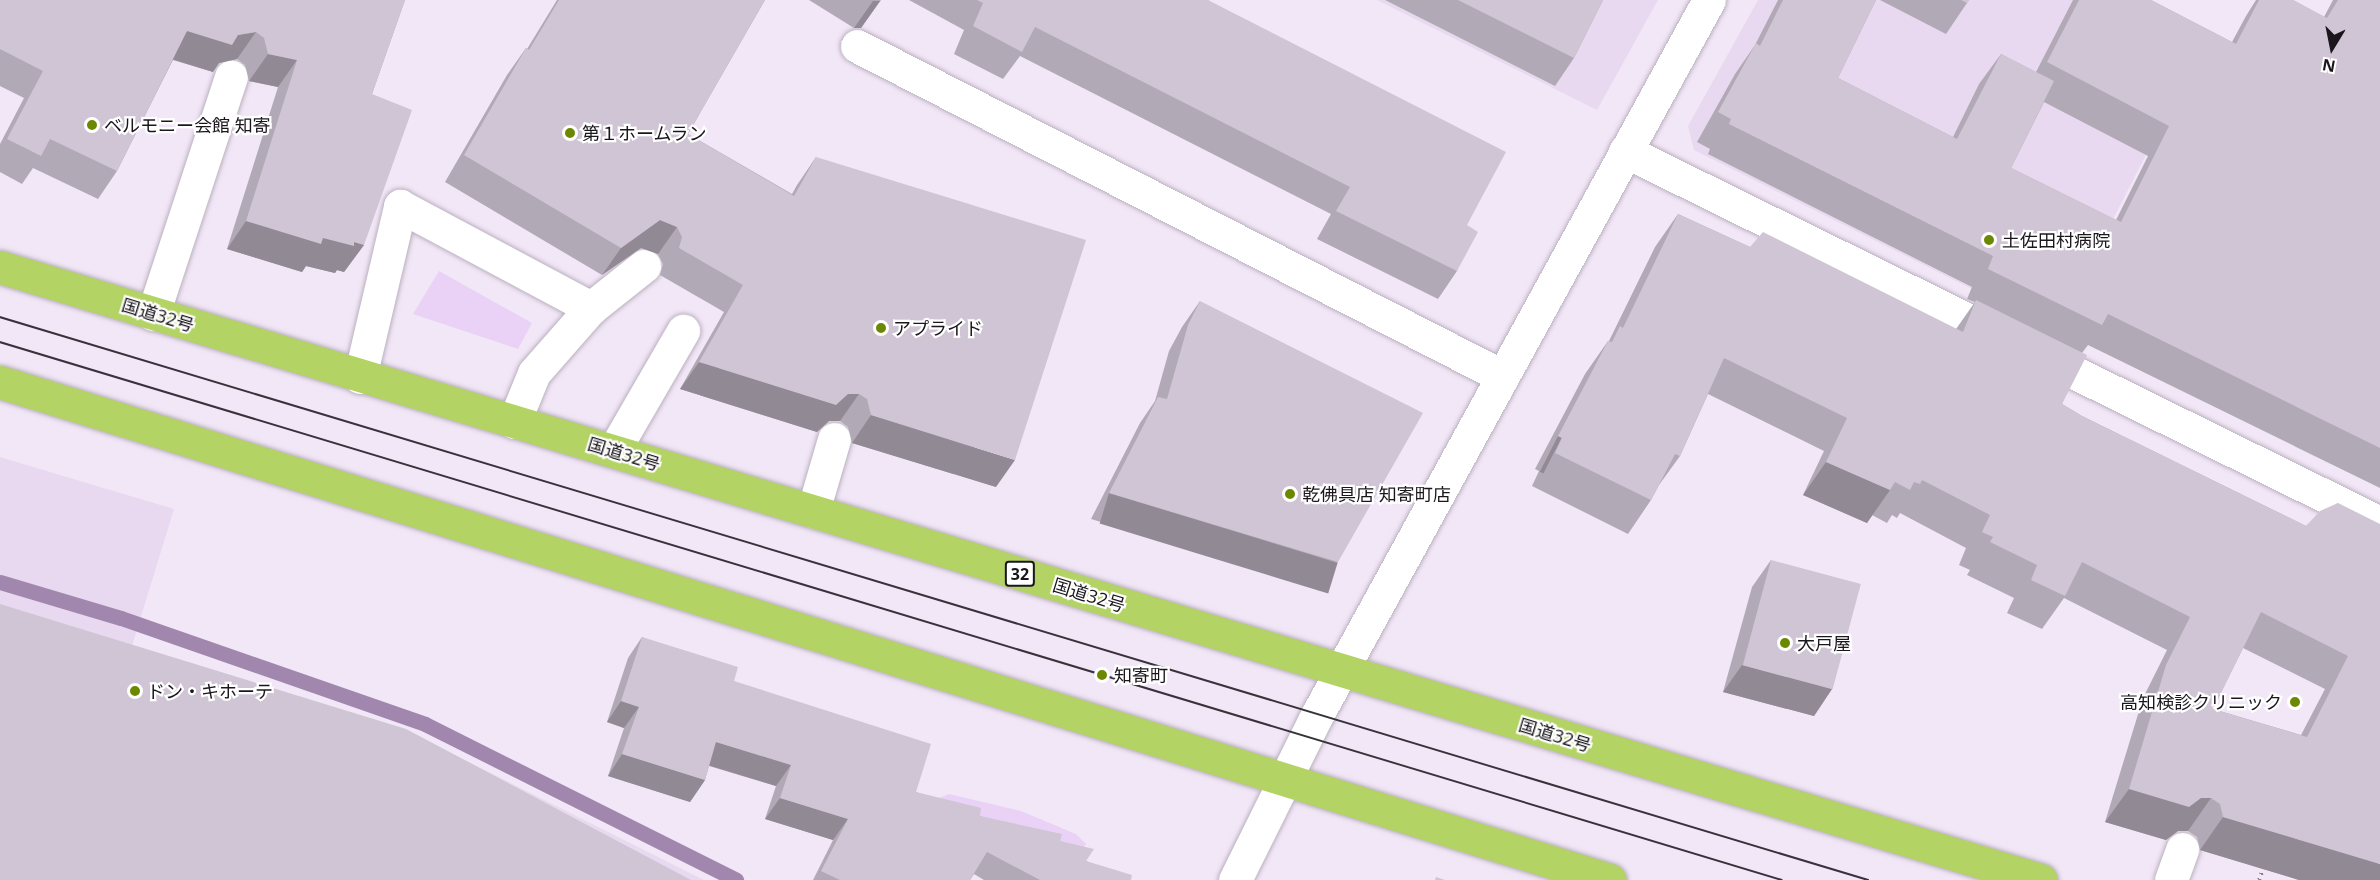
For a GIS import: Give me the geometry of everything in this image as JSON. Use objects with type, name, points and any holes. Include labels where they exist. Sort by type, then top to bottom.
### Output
[{"type":"highway","name":"国道32号","points":[[0,267],[2041,880]]},
{"type":"highway","points":[[0,382],[1610,880]]},
{"type":"street","points":[[1235,880],[1284,779],[1341,671],[1624,151],[1709,0]]},
{"type":"street","points":[[857,46],[1502,375]]},
{"type":"street","points":[[153,314],[231,77]]},
{"type":"street","points":[[1624,151],[2380,523]]},
{"type":"street","points":[[360,377],[400,206],[591,308]]},
{"type":"street","points":[[514,422],[534,373],[591,308],[644,266]]},
{"type":"street","points":[[614,450],[682,331]]},
{"type":"street","points":[[813,511],[834,439]]},
{"type":"street","points":[[2171,880],[2182,849]]},
{"type":"path","points":[[2259,880],[2267,856]]},
{"type":"shaded area","points":[[1377,0],[1658,0],[1597,110]]},
{"type":"shaded area","name":"土佐田村病院","points":[[1758,0],[2128,0],[2204,41],[2056,331],[1694,150],[1688,126]]},
{"type":"shaded area","points":[[439,271],[532,323],[518,349],[413,314]]},
{"type":"shaded area","name":"ドン・キホーテ","points":[[0,457],[174,509],[131,649],[409,732],[704,880],[0,880]]},
{"type":"shaded area","points":[[949,794],[1021,811],[1076,834],[1086,844],[1078,856],[1020,836],[939,798]]},
{"type":"building","points":[[0,0],[405,0],[372,94],[412,110],[364,245],[354,242],[354,246],[323,238],[321,244],[246,221],[297,60],[268,54],[264,38],[256,32],[238,35],[232,45],[187,31],[117,171],[50,139],[41,156],[7,139],[43,71],[0,49]]},
{"type":"building","points":[[559,0],[765,0],[688,134],[794,196],[816,157],[1086,240],[1015,460],[871,415],[867,399],[859,394],[848,394],[836,405],[699,362],[743,285],[679,248],[682,237],[677,227],[660,220],[621,248],[464,155],[526,48],[529,50]]},
{"type":"building","points":[[977,0],[1208,0],[1506,152],[1467,225],[1478,232],[1457,271],[1336,211],[1350,187],[1035,27],[1022,52],[973,26],[983,3]]},
{"type":"building","points":[[1458,0],[1603,0],[1574,58]]},
{"type":"building","points":[[1783,0],[1876,0],[1838,78],[1957,139],[2001,54],[2054,81],[2011,168],[2121,222],[2169,126],[2047,62],[2079,0],[2151,0],[2236,44],[2259,0],[2293,0],[2327,18],[2338,0],[2380,0],[2380,448],[2108,314],[2102,325],[1988,269],[1993,256],[1729,124],[1731,119],[1718,112],[1756,43],[1760,46]]},
{"type":"building","points":[[1678,214],[1750,247],[1763,232],[1963,332],[1976,300],[2087,355],[2062,404],[2306,526],[2320,511],[2338,503],[2380,524],[2380,864],[2223,817],[2220,804],[2211,798],[2201,798],[2189,807],[2129,789],[2166,665],[2190,617],[2082,562],[2065,596],[2031,580],[2037,565],[1990,542],[1993,537],[1982,532],[1990,515],[1922,480],[1920,484],[1914,482],[1910,490],[1895,482],[1890,490],[1826,462],[1847,418],[1724,358],[1680,456],[1675,454],[1651,500],[1555,453],[1562,438],[1558,436],[1608,341],[1612,342],[1620,326],[1623,328]],"holes":[[[2261,612],[2348,656],[2307,737],[2213,709]]]},
{"type":"building","points":[[1200,301],[1423,413],[1338,562],[1109,493],[1158,397],[1167,399],[1188,325]]},
{"type":"building","name":"大戸屋","points":[[1771,560],[1861,584],[1833,689],[1743,665]]},
{"type":"building","name":"ドン・キホーテ","points":[[0,604],[406,729],[691,880],[0,880]]},
{"type":"building","points":[[642,637],[738,667],[734,681],[931,744],[916,792],[981,808],[980,816],[1062,834],[1060,841],[1094,849],[1086,861],[1132,875],[1131,880],[1040,880],[987,852],[970,880],[840,880],[821,871],[848,819],[780,798],[791,765],[716,742],[705,780],[622,754],[639,707],[621,701]]},
{"type":"waterway","points":[[0,582],[121,618],[425,724],[736,880]]},
{"type":"tram line","points":[[0,317],[1868,880]]},
{"type":"tram line","points":[[0,342],[1782,880]]},
{"type":"place","name":"ベルモニー会館 知寄","points":[[92,125]]},
{"type":"place","name":"第１ホームラン","points":[[570,133]]},
{"type":"place","name":"土佐田村病院","points":[[1989,240]]},
{"type":"place","name":"アプライド","points":[[881,328]]},
{"type":"place","name":"乾佛具店 知寄町店","points":[[1290,494]]},
{"type":"place","name":"大戸屋","points":[[1785,643]]},
{"type":"place","name":"知寄町","points":[[1102,675]]},
{"type":"place","name":"ドン・キホーテ","points":[[135,691]]},
{"type":"place","name":"高知検診クリニック","points":[[2295,702]]}]
